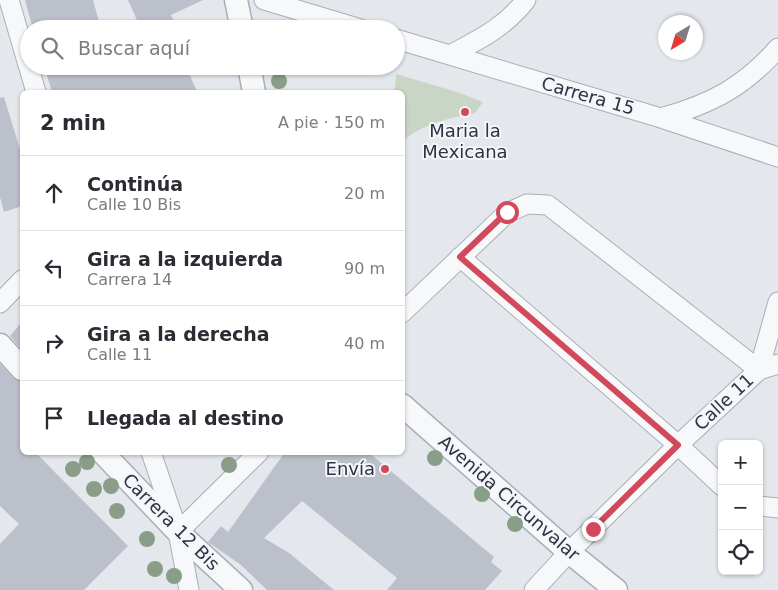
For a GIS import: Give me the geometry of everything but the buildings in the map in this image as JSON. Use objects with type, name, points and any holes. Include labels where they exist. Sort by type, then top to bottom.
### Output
[{"type":"street","points":[[10,0],[20,35]]},
{"type":"street","points":[[236,0],[240,20]]},
{"type":"street","points":[[264,0],[331,20]]},
{"type":"street","points":[[450,55],[491,33],[507,20],[526,0]]},
{"type":"street","name":"Carrera 15","points":[[405,42],[661,118],[778,158]]},
{"type":"street","points":[[661,118],[690,110],[717,98],[742,82],[765,63],[778,48]]},
{"type":"street","points":[[31,75],[35,90]]},
{"type":"street","points":[[251,75],[254,90]]},
{"type":"street","points":[[405,310],[507,212],[527,204],[548,205],[758,370],[778,364]]},
{"type":"street","points":[[460,257],[678,445],[721,485]]},
{"type":"street","points":[[0,303],[20,282]]},
{"type":"street","name":"Calle 11","points":[[534,590],[678,445],[758,370],[778,302]]},
{"type":"street","points":[[0,345],[20,367]]},
{"type":"street","name":"Avenida Circunvalar","points":[[405,408],[616,590]]},
{"type":"street","name":"Carrera 12 Bis","points":[[105,455],[178,532],[241,590]]},
{"type":"street","points":[[152,455],[178,532],[190,590]]},
{"type":"street","points":[[178,532],[256,455]]},
{"type":"street","points":[[763,506],[778,508]]},
{"type":"green space","points":[[396,75],[399,75],[457,92],[483,102],[475,113],[428,126],[405,140],[405,90],[395,90]]},
{"type":"place","name":"Maria la Mexicana","points":[[465,112]]},
{"type":"place","name":"Envía","points":[[385,469]]},
{"type":"route","points":[[507,212],[460,257],[678,445],[593,529]]}]
